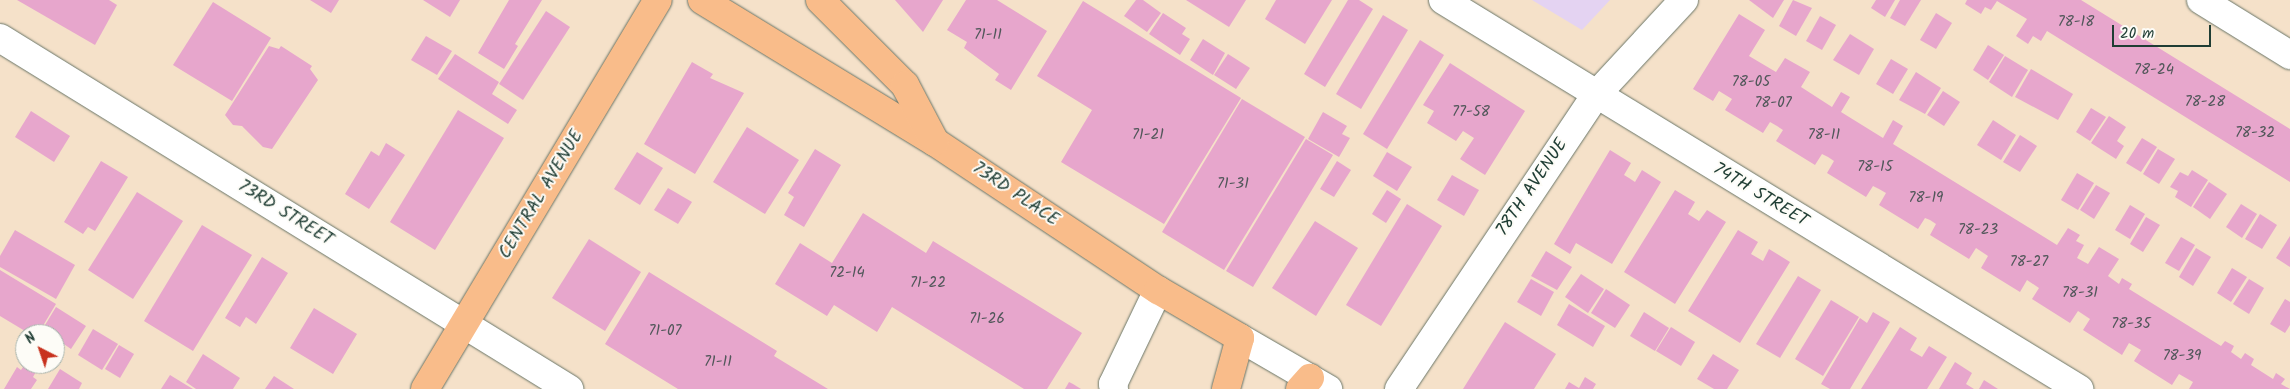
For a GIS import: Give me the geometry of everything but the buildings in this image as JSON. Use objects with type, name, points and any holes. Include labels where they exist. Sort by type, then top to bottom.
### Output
[{"type":"main road","name":"CENTRAL AVENUE","points":[[425,389],[658,0]]},
{"type":"main road","name":"73RD PLACE","points":[[702,0],[935,142],[1158,290],[1240,338]]},
{"type":"main road","points":[[820,0],[905,86],[935,142]]},
{"type":"main road","points":[[1226,389],[1240,338]]},
{"type":"street","name":"74TH STREET","points":[[1443,0],[1596,96],[2080,389]]},
{"type":"street","name":"78TH AVENUE","points":[[1399,389],[1596,96],[1684,0]]},
{"type":"street","points":[[2201,0],[2290,55]]},
{"type":"street","name":"73RD STREET","points":[[0,38],[569,389]]},
{"type":"street","points":[[1114,389],[1113,384],[1158,290]]},
{"type":"street","name":"73RD PLACE","points":[[1240,338],[1313,385]]},
{"type":"shaded area","points":[[1532,0],[1610,0],[1582,30]]}]
